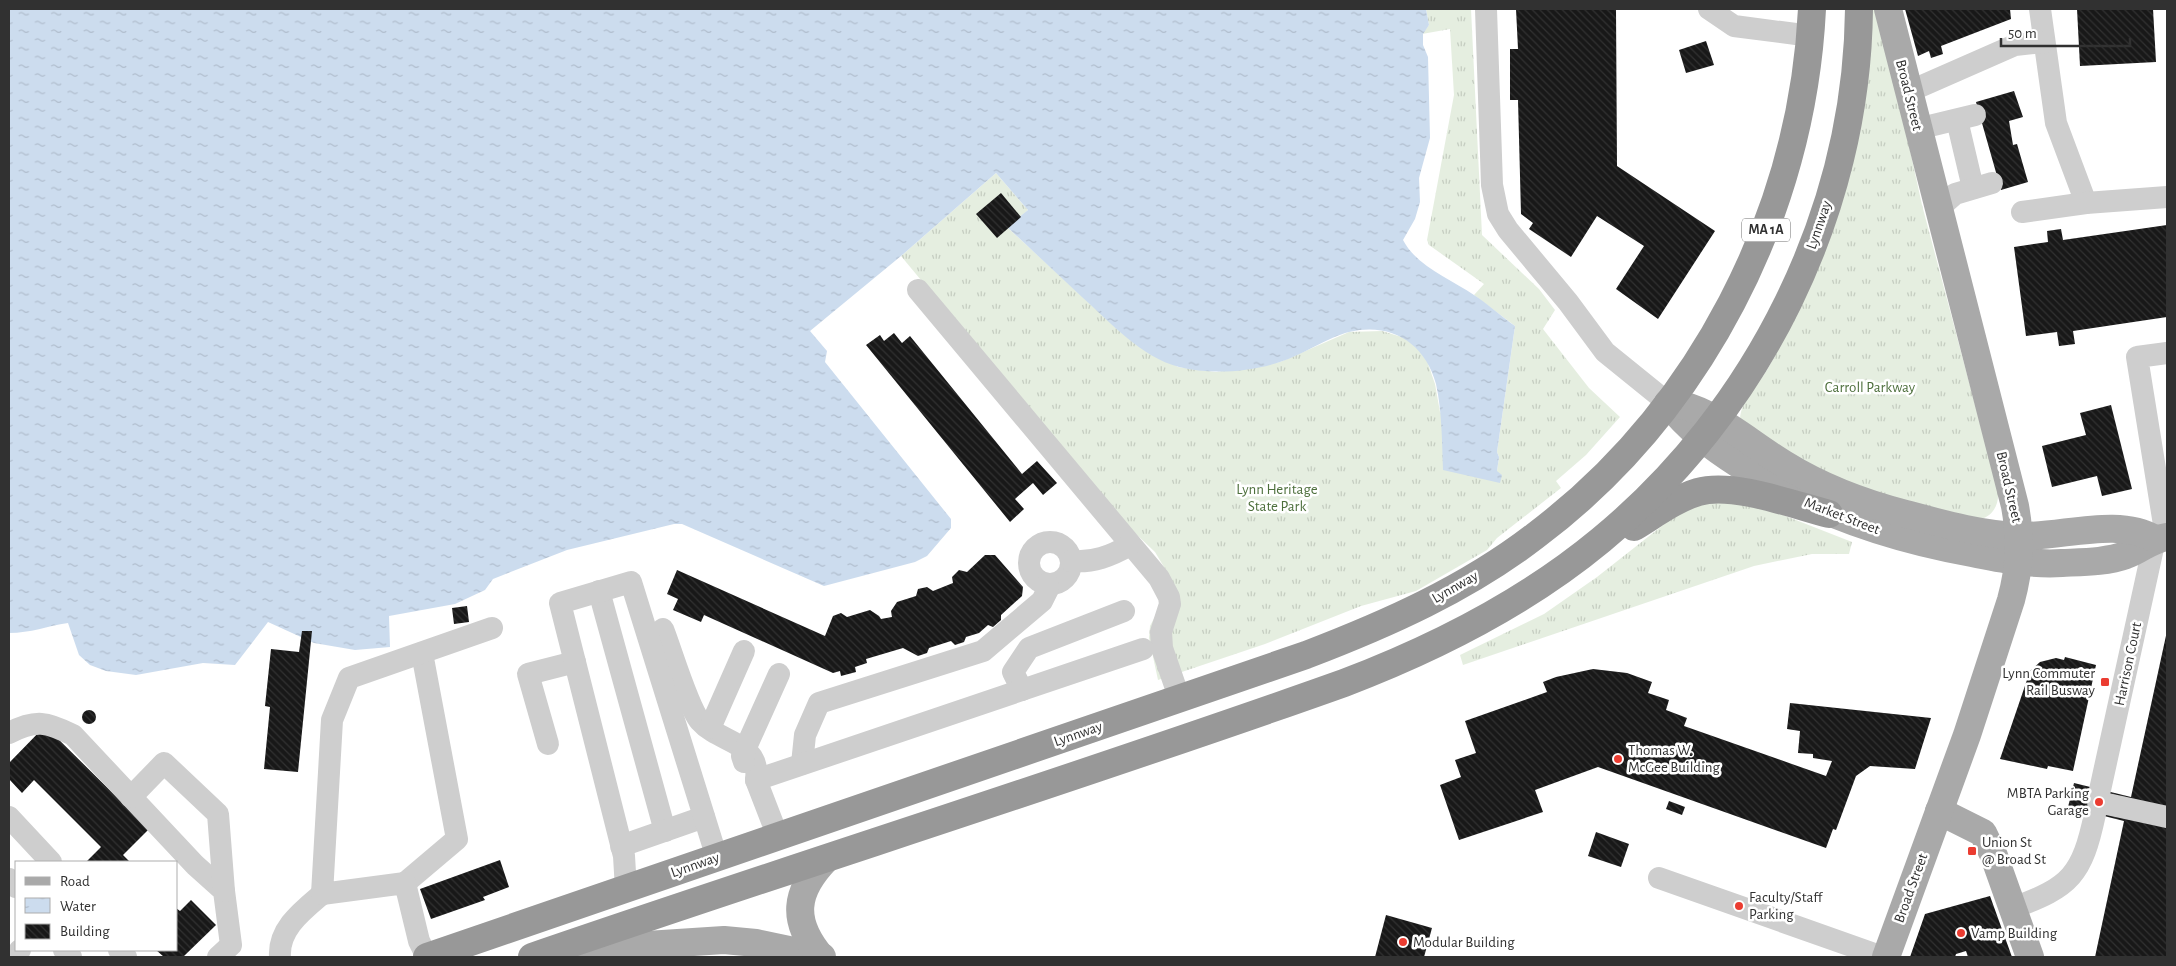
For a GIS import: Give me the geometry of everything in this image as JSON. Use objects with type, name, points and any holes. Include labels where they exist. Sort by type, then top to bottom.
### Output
[{"type":"highway","name":"Lynnway","points":[[427,957],[1180,700],[1306,655],[1427,604],[1482,572],[1535,536],[1584,495],[1631,448],[1668,403],[1699,359],[1726,315],[1763,239],[1783,182],[1798,122],[1811,36],[1812,9]]},
{"type":"highway","name":"Lynnway","points":[[532,957],[730,889],[916,830],[1374,672],[1462,631],[1548,580],[1601,540],[1720,437],[1754,365],[1785,309],[1822,221],[1840,160],[1852,98],[1859,36],[1859,9]]},
{"type":"highway","points":[[1548,580],[1678,500],[1699,492],[1722,489],[1738,491],[1830,514]]},
{"type":"main road","name":"Broad Street","points":[[1885,957],[1939,811],[2008,609],[2019,549],[2015,506],[1917,129],[1888,9]]},
{"type":"main road","points":[[1668,403],[1720,437]]},
{"type":"main road","name":"Market Street","points":[[1720,437],[1785,492],[1830,514],[1895,536],[1974,541]]},
{"type":"main road","name":"Market Street","points":[[1720,437],[1845,495],[1974,541]]},
{"type":"main road","points":[[1974,541],[2019,549],[2052,564],[2117,558],[2163,538]]},
{"type":"main road","points":[[1939,811],[1983,833],[1990,844],[2030,957]]},
{"type":"main road","points":[[822,957],[806,935],[801,922],[800,901],[806,885],[826,859]]},
{"type":"main road","points":[[532,957],[595,947],[734,940],[822,957]]},
{"type":"street","points":[[1486,9],[1492,185],[1498,214],[1508,230],[1568,302],[1602,348],[1629,373],[1668,403]]},
{"type":"street","points":[[1709,9],[1734,26],[1811,36]]},
{"type":"street","points":[[2040,9],[2058,128],[2086,203]]},
{"type":"street","points":[[1908,92],[2015,45],[2044,42]]},
{"type":"street","points":[[1917,129],[1966,118],[1983,186],[1955,194],[1938,209]]},
{"type":"street","points":[[2022,212],[2086,203],[2167,197]]},
{"type":"street","points":[[918,290],[1159,578],[1169,596],[1169,612],[1161,632],[1162,648],[1180,700]]},
{"type":"street","points":[[2163,538],[2137,357],[2167,353]]},
{"type":"street","name":"Harrison Court","points":[[2013,908],[2040,899],[2066,883],[2083,859],[2163,538]]},
{"type":"street","points":[[1045,543],[1059,544],[1069,554],[1071,561],[1067,575],[1062,580],[1048,584],[1036,578],[1032,572],[1030,557],[1033,551],[1045,543]]},
{"type":"street","points":[[1071,561],[1094,561],[1114,554],[1130,545]]},
{"type":"street","points":[[626,889],[621,846],[560,602],[630,582],[717,858]]},
{"type":"street","points":[[802,764],[805,735],[819,703],[983,652],[1042,601],[1046,595],[1048,584]]},
{"type":"street","points":[[599,591],[665,831]]},
{"type":"street","points":[[1017,681],[1029,648],[1124,611]]},
{"type":"street","points":[[322,894],[332,720],[349,678],[492,628]]},
{"type":"street","points":[[663,629],[694,711],[701,722],[745,750]]},
{"type":"street","points":[[988,648],[991,657],[1017,681]]},
{"type":"street","points":[[756,780],[1017,681],[1143,648]]},
{"type":"street","points":[[710,728],[744,651]]},
{"type":"street","points":[[280,957],[280,942],[292,921],[322,894],[405,883],[457,839],[422,653]]},
{"type":"street","points":[[548,744],[528,674],[575,662]]},
{"type":"street","points":[[778,837],[756,780],[748,774],[742,756],[779,674]]},
{"type":"street","points":[[9,733],[29,724],[49,723],[73,735],[195,865],[224,891]]},
{"type":"street","points":[[132,797],[164,764],[218,814],[224,891],[231,945],[218,957]]},
{"type":"street","points":[[2098,802],[2167,817]]},
{"type":"street","points":[[9,817],[50,861]]},
{"type":"street","points":[[621,846],[704,818]]},
{"type":"street","points":[[1659,878],[1885,957]]},
{"type":"street","points":[[405,883],[420,941],[427,957]]},
{"type":"green space","name":"Lynn Heritage State Park","points":[[1426,9],[1471,9],[1482,235],[1539,289],[1555,310],[1543,329],[1589,388],[1620,417],[1586,455],[1556,481],[1561,488],[1497,538],[1487,550],[1416,591],[1361,606],[1265,644],[1158,680],[1149,638],[1150,626],[1173,582],[1155,552],[1116,515],[901,256],[996,173],[1028,210],[1008,228],[1123,334],[1178,367],[1216,372],[1280,362],[1349,332],[1382,331],[1405,338],[1418,348],[1427,361],[1435,384],[1440,412],[1497,471],[1499,457],[1497,452],[1515,326],[1474,295],[1484,284],[1429,245],[1427,240],[1454,95],[1450,29],[1422,34],[1429,25]]},
{"type":"green space","name":"Carroll Parkway","points":[[1871,9],[1879,9],[1922,205],[1998,491],[1998,500],[1995,508],[1989,515],[1981,519],[1922,508],[1819,472],[1740,419],[1743,405],[1767,370],[1801,306],[1831,235],[1843,198],[1861,124],[1870,48]]},
{"type":"green space","points":[[1712,499],[1765,508],[1852,542],[1849,554],[1812,554],[1754,566],[1463,665],[1460,655],[1544,614],[1597,577],[1681,511]]},
{"type":"water","points":[[9,9],[1426,9],[1429,25],[1423,34],[1423,45],[1428,57],[1430,138],[1419,178],[1420,202],[1415,219],[1403,240],[1417,258],[1435,272],[1465,289],[1515,326],[1497,452],[1499,457],[1497,471],[1502,475],[1500,483],[1443,470],[1439,405],[1436,384],[1431,370],[1424,357],[1415,347],[1392,333],[1379,330],[1349,332],[1280,362],[1243,370],[1217,372],[1191,369],[1179,367],[1152,356],[1115,328],[1007,227],[1028,210],[996,173],[901,256],[810,331],[827,351],[825,362],[951,519],[951,528],[927,556],[915,562],[824,586],[682,524],[674,524],[567,550],[493,579],[485,590],[455,604],[389,616],[390,647],[355,650],[314,643],[268,622],[235,665],[203,663],[136,675],[106,671],[90,665],[79,655],[68,623],[25,632],[9,633]]},
{"type":"building","points":[[1516,9],[1616,9],[1617,166],[1715,231],[1658,319],[1616,289],[1644,246],[1597,216],[1571,257],[1529,229],[1533,223],[1521,214],[1518,100],[1510,100],[1510,49],[1518,49]]},
{"type":"building","points":[[1905,9],[2010,9],[2011,19],[1941,46],[1943,54],[1931,58],[1929,51],[1918,56]]},
{"type":"building","points":[[2077,9],[2153,9],[2156,62],[2080,66]]},
{"type":"building","points":[[1706,41],[1714,65],[1686,73],[1679,50]]},
{"type":"building","points":[[2014,91],[2023,117],[2009,121],[2013,145],[2017,144],[2028,182],[2001,190],[1976,102]]},
{"type":"building","points":[[1001,193],[1021,217],[997,238],[976,214]]},
{"type":"building","points":[[2167,225],[2167,317],[2073,331],[2075,344],[2059,346],[2057,332],[2026,336],[2014,247],[2048,242],[2047,231],[2061,229],[2063,240]]},
{"type":"building","points":[[894,333],[902,343],[910,336],[1022,474],[1037,461],[1057,483],[1043,495],[1033,483],[1015,499],[1024,509],[1010,522],[866,345],[880,335],[884,341]]},
{"type":"building","points":[[2111,405],[2132,489],[2102,496],[2097,476],[2052,487],[2042,446],[2086,435],[2080,413]]},
{"type":"building","points":[[985,555],[995,555],[1023,587],[1022,596],[1001,615],[1001,620],[993,627],[988,625],[979,633],[966,637],[964,642],[955,645],[951,641],[929,648],[927,653],[918,656],[903,648],[866,659],[867,663],[855,667],[856,672],[841,676],[840,671],[833,673],[704,615],[701,622],[673,610],[678,599],[667,594],[677,570],[825,636],[833,616],[841,613],[847,617],[870,610],[881,619],[892,617],[891,611],[897,602],[916,596],[918,589],[927,587],[933,591],[953,583],[952,577],[959,570],[967,572]]},
{"type":"building","points":[[467,606],[469,622],[454,624],[452,608]]},
{"type":"building","points":[[302,631],[312,631],[298,772],[264,769],[270,707],[265,706],[271,649],[299,652]]},
{"type":"building","name":"MBTA Parking Garage","points":[[2167,631],[2167,957],[2095,957],[2124,821],[2068,807],[2074,783],[2131,797]]},
{"type":"building","points":[[2065,657],[2096,665],[2073,771],[2048,766],[2047,769],[2000,759],[2030,671],[2040,662],[2056,658],[2064,660]]},
{"type":"building","name":"Thomas W. McGee Building","points":[[1593,669],[1627,673],[1652,682],[1648,693],[1669,700],[1666,710],[1687,718],[1684,726],[1826,776],[1832,761],[1813,758],[1813,754],[1798,753],[1800,731],[1787,729],[1790,703],[1931,718],[1915,769],[1870,766],[1856,776],[1836,830],[1833,829],[1826,848],[1598,767],[1535,790],[1543,812],[1459,840],[1440,785],[1461,777],[1455,760],[1476,753],[1465,721],[1547,692],[1543,682],[1556,677]]},
{"type":"building","points":[[89,710],[94,712],[96,717],[94,722],[89,724],[84,722],[82,717],[84,712]]},
{"type":"building","points":[[45,726],[149,829],[123,855],[129,861],[87,861],[101,847],[34,780],[22,793],[9,779],[9,763]]},
{"type":"building","points":[[1669,801],[1685,807],[1682,815],[1666,809]]},
{"type":"building","points":[[1596,832],[1629,844],[1621,867],[1588,856]]},
{"type":"building","points":[[500,860],[509,887],[483,897],[485,900],[431,919],[420,889]]},
{"type":"building","name":"Vamp Building","points":[[1990,896],[2012,957],[1968,957],[1966,951],[1956,954],[1955,957],[1910,957],[1925,914]]},
{"type":"building","points":[[191,900],[216,925],[183,957],[164,957],[157,951],[178,951],[178,910],[180,911]]},
{"type":"building","name":"Modular Building","points":[[1386,915],[1432,928],[1424,957],[1375,957]]},
{"type":"place","name":"Lynn Commuter Rail Busway","points":[[2105,682]]},
{"type":"place","name":"Thomas W. McGee Building","points":[[1618,759]]},
{"type":"place","name":"MBTA Parking Garage","points":[[2099,802]]},
{"type":"place","name":"Union St @ Broad St","points":[[1972,851]]},
{"type":"place","name":"Faculty/Staff Parking","points":[[1739,906]]},
{"type":"place","name":"Vamp Building","points":[[1961,933]]},
{"type":"place","name":"Modular Building","points":[[1403,942]]}]
